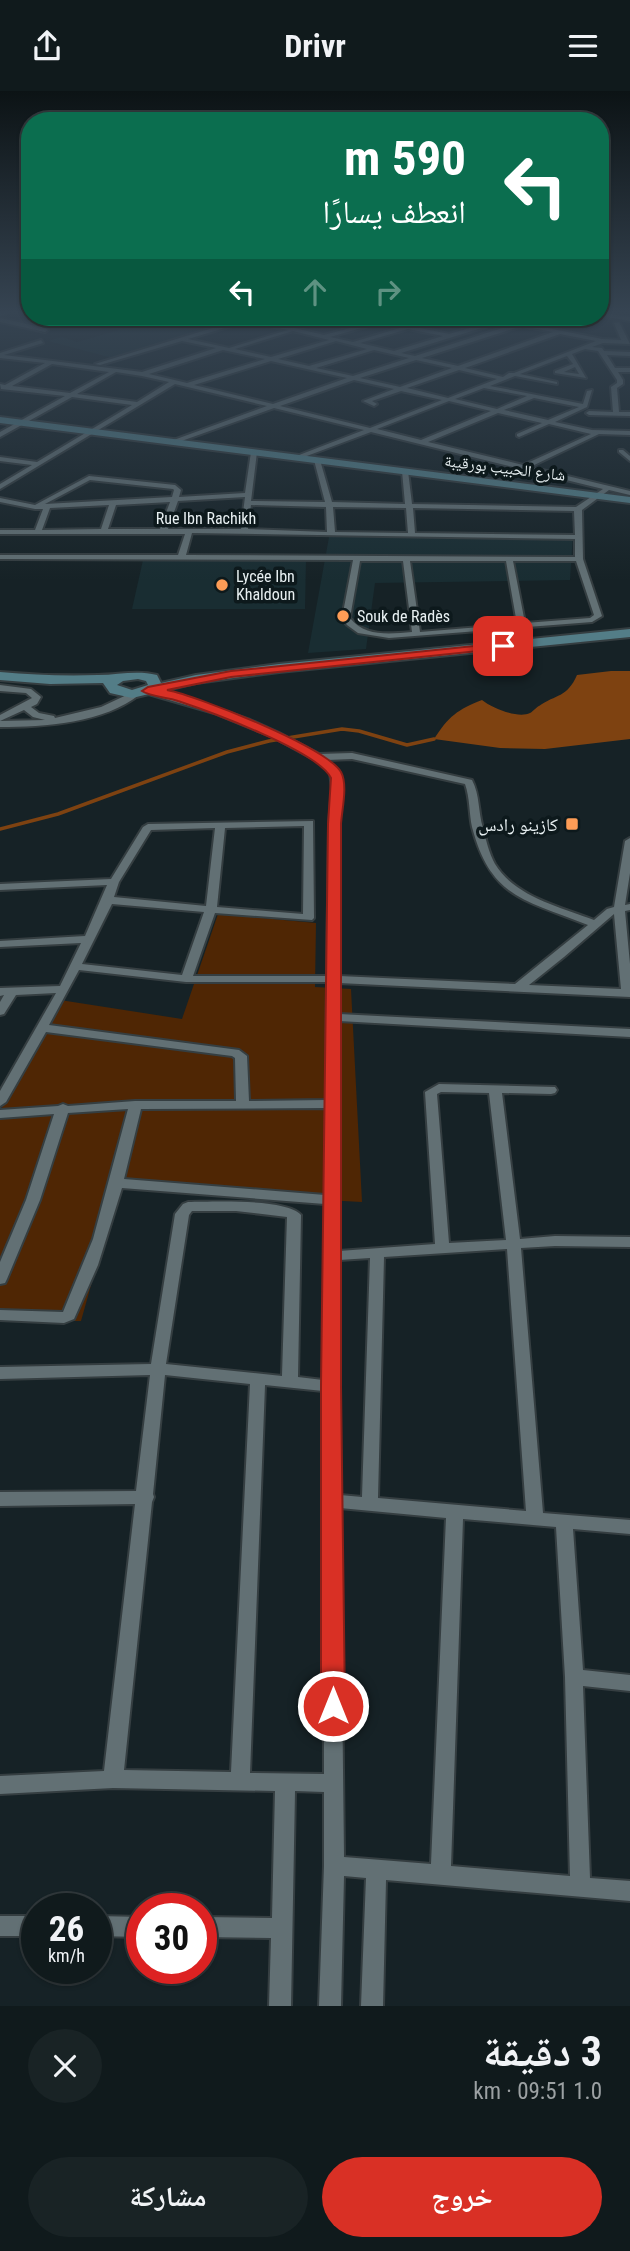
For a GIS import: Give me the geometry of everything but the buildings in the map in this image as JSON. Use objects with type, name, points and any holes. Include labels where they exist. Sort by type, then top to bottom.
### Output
[{"type":"street","points":[[0,435],[58,402]]},
{"type":"street","points":[[126,402],[138,404]]},
{"type":"street","points":[[0,487],[141,402]]},
{"type":"street","points":[[257,402],[524,467],[623,494],[630,483]]},
{"type":"street","points":[[173,442],[283,402]]},
{"type":"street","points":[[370,402],[374,404]]},
{"type":"street","points":[[296,458],[438,402]]},
{"type":"street","points":[[455,402],[601,433],[630,433]]},
{"type":"street","points":[[422,442],[517,402]]},
{"type":"street","points":[[559,402],[616,414],[630,414]]},
{"type":"street","points":[[588,402],[587,409],[601,433]]},
{"type":"street","points":[[615,402],[616,414]]},
{"type":"street","points":[[519,435],[545,422],[587,409]]},
{"type":"street","name":"شارع الحبيب بورقيبة","points":[[0,420],[598,496],[623,494]]},
{"type":"street","points":[[524,467],[601,433]]},
{"type":"street","points":[[621,451],[630,459]]},
{"type":"street","points":[[234,558],[243,532],[254,452]]},
{"type":"street","points":[[0,459],[38,464]]},
{"type":"street","points":[[317,460],[329,505],[331,534]]},
{"type":"street","points":[[405,471],[412,534],[577,537]]},
{"type":"street","points":[[35,506],[89,478],[175,487],[178,490],[163,532]]},
{"type":"street","points":[[0,501],[47,506],[175,498],[249,499],[329,505],[578,509],[598,496]]},
{"type":"street","points":[[104,532],[113,502]]},
{"type":"street","points":[[38,532],[47,506]]},
{"type":"street","points":[[357,558],[346,618],[349,623],[374,634],[416,635],[589,621],[597,617],[579,559],[578,509]]},
{"type":"street","points":[[181,558],[189,531]]},
{"type":"street","name":"Rue Ibn Rachikh","points":[[0,533],[189,531],[412,534]]},
{"type":"street","points":[[243,532],[250,557]]},
{"type":"street","points":[[318,558],[321,534]]},
{"type":"street","points":[[0,557],[579,559]]},
{"type":"street","points":[[407,558],[416,635]]},
{"type":"street","points":[[509,559],[522,627]]},
{"type":"street","points":[[0,724],[45,722],[93,714],[145,687],[231,674],[630,633]]},
{"type":"street","points":[[26,707],[42,718],[72,716],[100,707],[115,687],[129,675],[145,687],[192,702],[283,739],[316,757],[334,770],[337,778],[334,824],[331,1386],[334,1866],[330,2006]]},
{"type":"street","points":[[0,676],[115,687]]},
{"type":"street","points":[[0,688],[33,693],[36,699],[26,707],[0,719]]},
{"type":"street","points":[[316,757],[352,756],[469,782],[472,787],[474,817],[491,867],[501,880],[515,891],[596,924]]},
{"type":"street","points":[[0,1103],[64,989],[108,900],[114,882],[148,827],[309,823],[309,917],[108,900]]},
{"type":"street","points":[[186,979],[211,909],[220,825]]},
{"type":"street","points":[[74,966],[186,979],[334,979],[628,993],[624,907],[630,841]]},
{"type":"street","points":[[0,887],[114,882]]},
{"type":"street","points":[[516,988],[611,911],[624,907]]},
{"type":"street","points":[[0,944],[87,939]]},
{"type":"street","points":[[0,1011],[6,992],[64,989]]},
{"type":"street","points":[[333,1017],[630,1033]]},
{"type":"street","points":[[42,1028],[235,1053],[241,1056],[243,1105]]},
{"type":"street","points":[[442,1249],[430,1092],[439,1088],[551,1090]]},
{"type":"street","points":[[495,1089],[514,1246],[535,1520]]},
{"type":"street","points":[[0,1114],[135,1105],[333,1104]]},
{"type":"street","points":[[0,1315],[67,1317],[90,1263],[117,1183],[135,1105]]},
{"type":"street","points":[[0,1279],[33,1200],[63,1108]]},
{"type":"street","points":[[117,1183],[333,1200]]},
{"type":"street","points":[[113,1779],[158,1369],[184,1210],[188,1207],[236,1206],[287,1211],[294,1215],[290,1382]]},
{"type":"street","points":[[332,1256],[514,1246],[555,1241],[630,1242]]},
{"type":"street","points":[[370,1504],[377,1254]]},
{"type":"street","points":[[0,1373],[158,1369],[331,1386]]},
{"type":"street","points":[[240,1780],[258,1380]]},
{"type":"street","points":[[0,1499],[146,1497]]},
{"type":"street","points":[[332,1501],[630,1527]]},
{"type":"street","points":[[441,1873],[455,1513]]},
{"type":"street","points":[[564,1521],[574,1677],[580,1888]]},
{"type":"street","points":[[574,1677],[630,1683]]},
{"type":"street","points":[[0,1785],[113,1779],[333,1783]]},
{"type":"street","points":[[280,2006],[285,1784]]},
{"type":"street","points":[[334,1866],[630,1891]]},
{"type":"street","points":[[372,2006],[376,1870]]},
{"type":"street","points":[[0,1926],[21,1926]]},
{"type":"street","points":[[217,1927],[282,1928]]},
{"type":"shaded area","name":"Souk de Radès","points":[[573,533],[570,580],[375,583],[366,649],[308,653],[329,537]]},
{"type":"shaded area","name":"Lycée Ibn Khaldoun","points":[[143,560],[306,560],[305,609],[132,609]]},
{"type":"shaded area","points":[[630,671],[630,739],[545,749],[500,748],[434,739],[454,715],[482,700],[505,712],[519,715],[531,713],[538,706],[565,692],[577,675]]},
{"type":"shaded area","points":[[218,914],[316,923],[315,987],[351,989],[362,1202],[118,1189],[81,1321],[0,1321],[0,1111],[60,1000],[182,1019]]},
{"type":"waterway","points":[[0,829],[58,814],[227,752],[269,741],[342,729],[359,731],[407,745],[434,739]]},
{"type":"place","name":"Lycée Ibn Khaldoun","points":[[222,585]]},
{"type":"place","name":"Souk de Radès","points":[[343,616]]},
{"type":"place","name":"كازينو رادس","points":[[572,824]]},
{"type":"route","points":[[333,1706],[331,1386],[334,824],[337,778],[334,770],[324,762],[276,736],[170,694],[148,691],[231,674],[503,646]]}]
